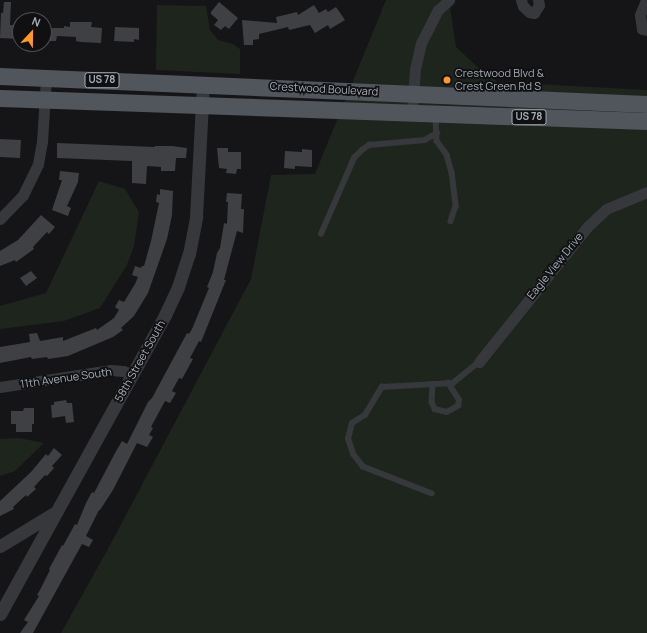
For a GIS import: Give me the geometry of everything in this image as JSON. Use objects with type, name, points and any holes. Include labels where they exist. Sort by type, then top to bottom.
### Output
[{"type":"main road","name":"Crestwood Boulevard","points":[[0,76],[647,104]]},
{"type":"main road","name":"Crestwood Boulevard","points":[[0,98],[647,121]]},
{"type":"street","points":[[412,112],[415,69],[420,43],[438,10],[449,0]]},
{"type":"street","points":[[521,0],[523,6],[529,12],[534,13],[539,5],[538,0]]},
{"type":"street","points":[[646,0],[640,15],[642,29],[647,30]]},
{"type":"street","points":[[0,219],[16,204],[34,175],[41,153],[46,78]]},
{"type":"street","name":"58th Street South","points":[[0,614],[172,301],[189,254],[198,198],[203,84]]},
{"type":"street","name":"Eagle View Drive","points":[[479,362],[587,227],[606,209],[647,192]]},
{"type":"street","name":"11th Avenue South","points":[[0,387],[111,370],[123,371],[132,374]]},
{"type":"street","points":[[0,546],[56,512]]},
{"type":"lane","points":[[436,114],[437,141],[447,155],[452,172],[456,206],[451,221]]},
{"type":"lane","points":[[321,234],[354,158],[362,150],[369,146],[424,140],[437,133]]},
{"type":"lane","points":[[432,494],[363,467],[353,454],[348,439],[352,423],[365,415],[382,387],[453,383],[479,362]]},
{"type":"lane","points":[[433,384],[432,402],[435,409],[447,412],[458,406],[459,400],[448,383]]},
{"type":"shaded area","points":[[386,0],[449,0],[456,47],[483,72],[498,82],[647,90],[647,633],[61,633],[109,547],[251,279],[271,175],[315,174]]},
{"type":"shaded area","points":[[157,5],[206,6],[210,30],[218,40],[233,44],[240,49],[240,74],[156,70]]},
{"type":"shaded area","points":[[99,181],[125,189],[139,212],[134,246],[127,265],[100,308],[64,321],[0,329],[0,306],[46,293]]},
{"type":"shaded area","points":[[19,438],[44,443],[15,471],[0,476],[0,439]]},
{"type":"building","points":[[4,2],[11,2],[10,25],[12,25],[12,39],[0,38],[1,13],[3,13]]},
{"type":"building","points":[[219,2],[238,18],[229,29],[225,26],[221,30],[214,25],[218,20],[211,14],[211,12]]},
{"type":"building","points":[[314,5],[319,13],[326,9],[328,12],[336,7],[345,20],[330,29],[328,25],[315,33],[310,25],[289,30],[288,27],[259,34],[259,39],[253,40],[253,45],[244,45],[242,20],[277,23],[276,17],[297,12],[298,15]]},
{"type":"building","points":[[70,22],[92,22],[91,27],[102,28],[101,43],[80,42],[76,41],[76,37],[57,36],[56,41],[52,41],[52,28],[64,28],[64,26],[70,27]]},
{"type":"building","points":[[115,27],[139,28],[139,40],[134,39],[134,42],[114,41]]},
{"type":"building","points":[[0,139],[21,140],[20,158],[0,157]]},
{"type":"building","points":[[57,143],[155,147],[172,146],[187,148],[186,158],[176,158],[175,171],[161,171],[161,167],[147,166],[146,184],[132,183],[132,161],[57,158]]},
{"type":"building","points":[[217,148],[228,148],[228,152],[241,152],[241,169],[237,169],[236,174],[226,173],[227,169],[219,168]]},
{"type":"building","points":[[302,149],[312,150],[312,167],[295,166],[295,169],[284,168],[285,151],[302,152]]},
{"type":"building","points":[[60,171],[79,173],[78,182],[67,206],[71,208],[68,216],[52,210],[62,180],[59,180]]},
{"type":"building","points":[[160,189],[173,191],[172,215],[167,239],[148,293],[134,316],[121,328],[123,330],[113,337],[68,356],[48,359],[47,357],[32,359],[31,357],[0,363],[0,347],[30,342],[29,334],[37,333],[40,341],[63,337],[63,341],[96,328],[97,330],[114,318],[119,310],[115,307],[119,300],[124,302],[138,277],[132,275],[135,266],[141,268],[144,266],[159,203],[156,202],[157,194],[160,195]]},
{"type":"building","points":[[227,193],[242,194],[241,209],[244,209],[243,233],[237,231],[224,280],[226,280],[201,342],[199,341],[190,358],[193,359],[182,379],[179,378],[172,391],[176,393],[170,403],[165,401],[151,427],[153,428],[149,435],[153,437],[147,447],[137,443],[113,490],[99,510],[86,536],[93,540],[89,547],[82,544],[33,633],[20,633],[28,622],[24,620],[39,596],[37,595],[62,545],[63,546],[75,524],[77,525],[86,503],[92,492],[94,493],[122,441],[127,444],[148,402],[152,398],[187,333],[189,334],[192,329],[209,288],[207,287],[213,272],[217,253],[220,248],[224,223],[227,224]]},
{"type":"building","points":[[41,215],[55,227],[49,234],[47,232],[33,247],[34,249],[16,262],[15,260],[0,266],[0,251],[18,240]]},
{"type":"building","points":[[31,271],[37,278],[26,286],[20,278]]},
{"type":"building","points":[[66,400],[67,403],[72,403],[74,422],[66,423],[65,416],[52,418],[51,405],[54,405],[54,402]]},
{"type":"building","points":[[24,408],[34,408],[34,424],[32,424],[32,432],[16,432],[16,424],[11,424],[11,411],[23,411]]},
{"type":"building","points":[[54,448],[62,455],[52,466],[54,468],[34,487],[36,489],[27,497],[26,495],[13,507],[14,509],[0,516],[0,501],[31,472],[46,454],[48,456]]},
{"type":"place","name":"Crestwood Blvd & Crest Green Rd S","points":[[447,80]]}]
